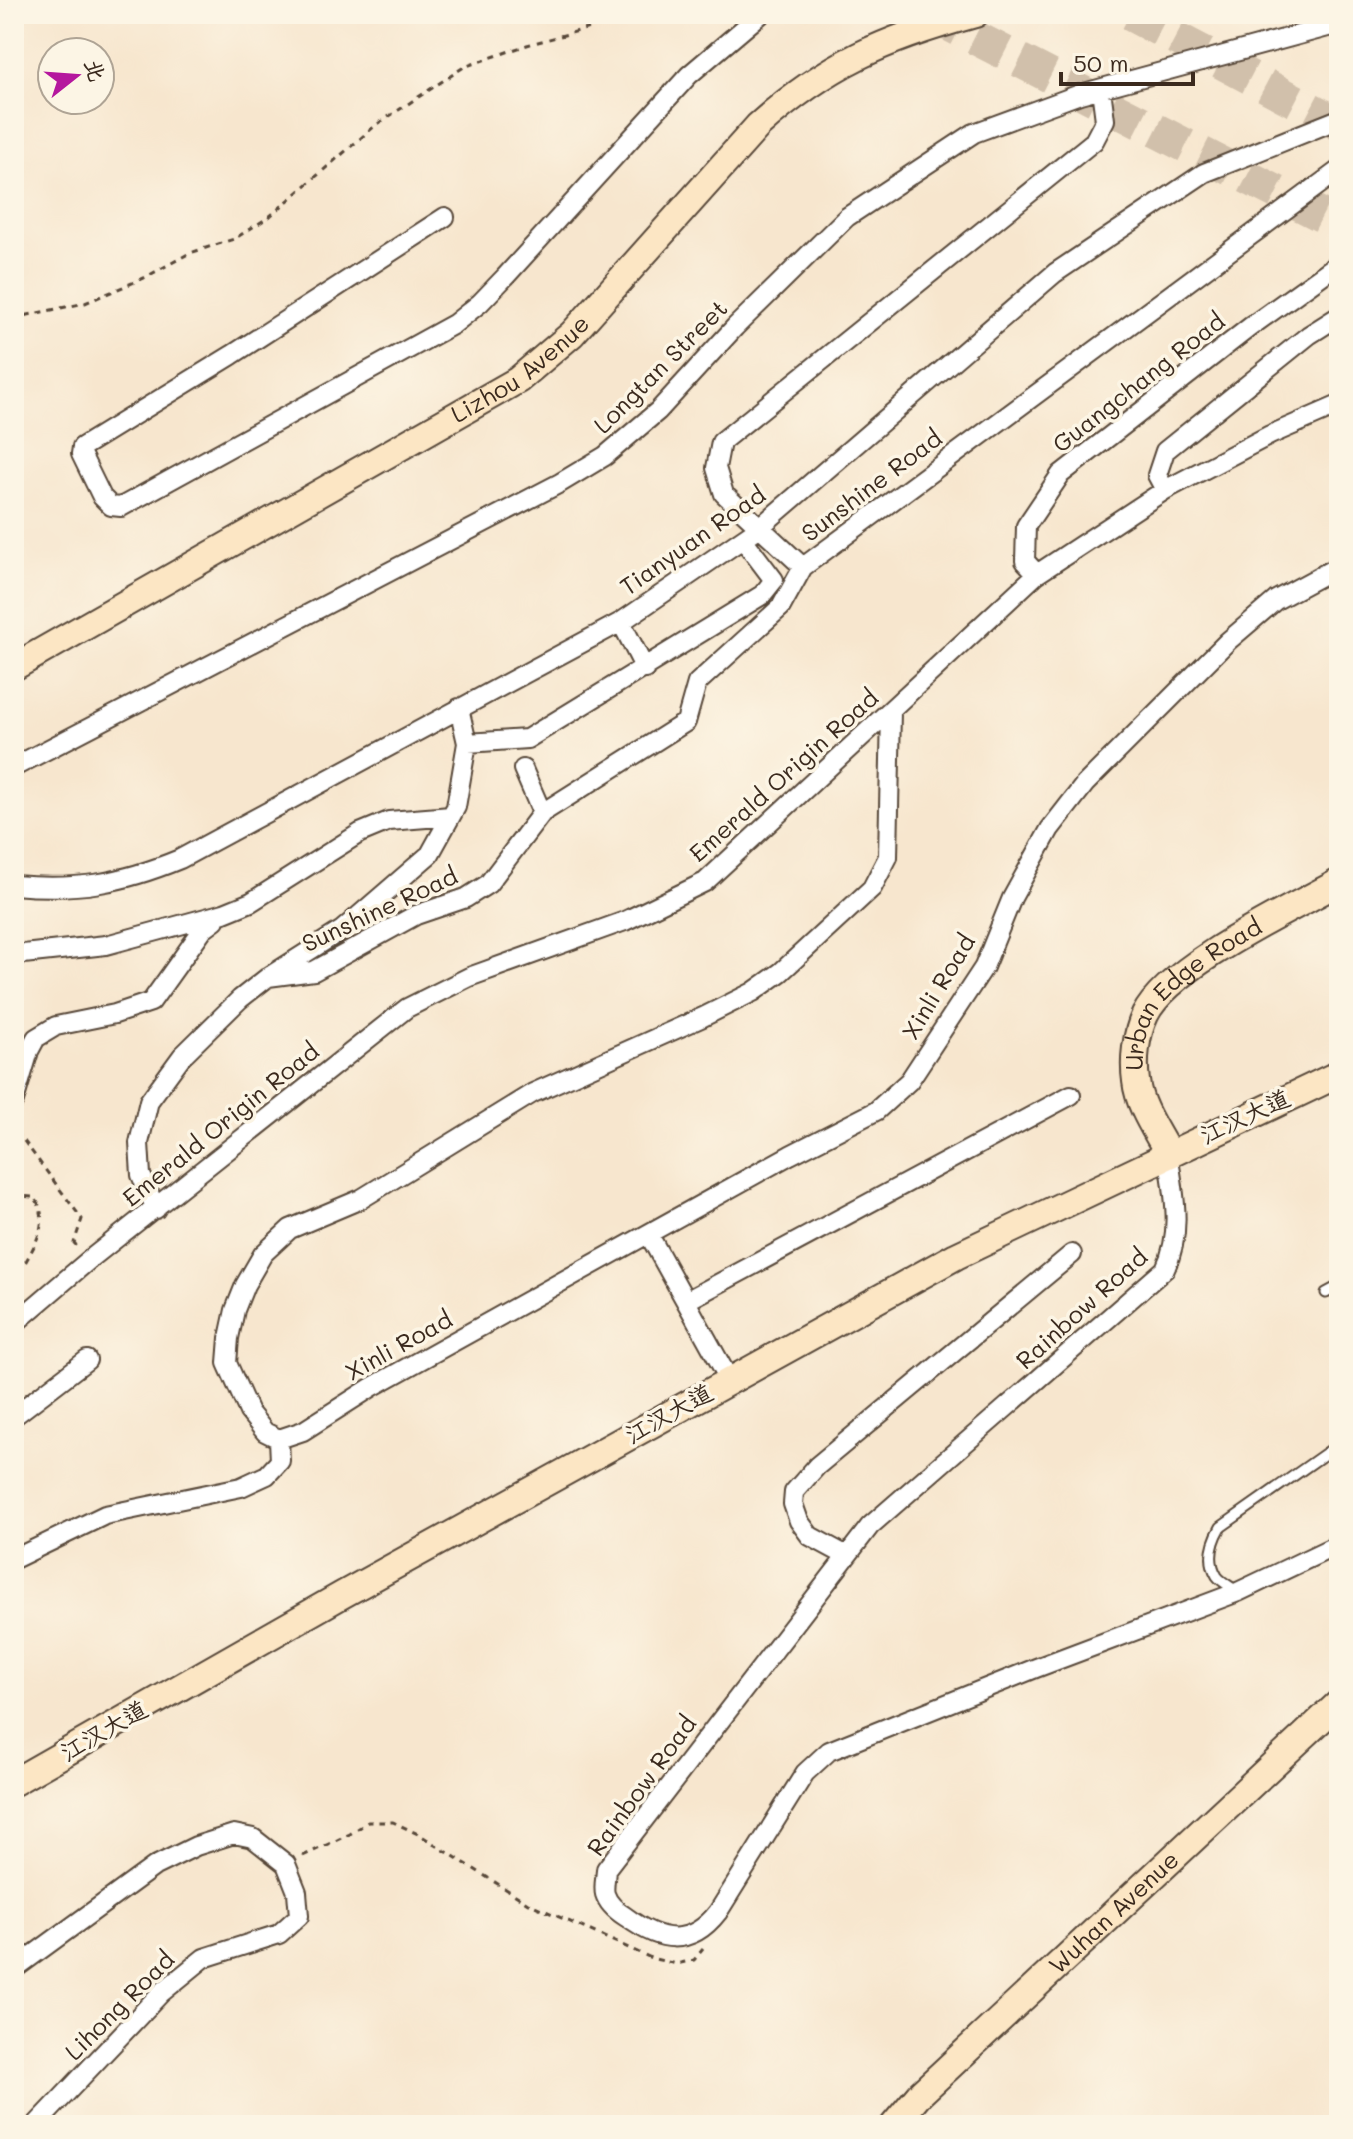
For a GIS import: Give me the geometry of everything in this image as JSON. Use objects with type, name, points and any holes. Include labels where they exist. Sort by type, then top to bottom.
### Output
[{"type":"main road","name":"Lizhou Avenue","points":[[14,667],[518,380],[572,334],[758,126],[783,104],[816,78],[888,40],[975,14]]},
{"type":"main road","name":"Urban Edge Road","points":[[1168,1153],[1140,1100],[1136,1079],[1137,1036],[1146,1012],[1171,984],[1202,959],[1339,882]]},
{"type":"main road","name":"江汉大道","points":[[14,1782],[342,1595],[956,1256],[1339,1074]]},
{"type":"main road","name":"Wuhan Avenue","points":[[894,2125],[920,2094],[1339,1703]]},
{"type":"street","points":[[445,217],[245,347],[82,447],[81,454],[102,497],[111,506],[121,507],[454,324],[505,277],[689,75],[761,14]]},
{"type":"street","name":"Longtan Street","points":[[14,767],[560,483],[605,456],[658,411],[735,327],[847,217],[974,133],[1101,89],[1339,24]]},
{"type":"street","points":[[803,567],[724,494],[716,468],[721,442],[1094,141],[1105,120],[1101,89]]},
{"type":"street","name":"Tianyuan Road","points":[[14,885],[55,889],[112,882],[180,859],[621,622],[760,527],[1055,273],[1204,173],[1339,119]]},
{"type":"street","name":"Sunshine Road","points":[[268,977],[314,971],[416,915],[488,884],[542,813],[686,722],[697,683],[781,607],[803,567],[1339,170]]},
{"type":"street","name":"Guangchang Road","points":[[1037,574],[1025,561],[1026,526],[1061,474],[1250,327],[1339,263]]},
{"type":"street","points":[[1165,490],[1157,475],[1165,451],[1309,335],[1339,316]]},
{"type":"street","name":"Emerald Origin Road","points":[[14,1324],[89,1260],[407,1008],[469,977],[625,921],[705,882],[1037,574],[1165,490],[1270,435],[1339,405]]},
{"type":"street","points":[[467,743],[527,739],[762,595],[774,580],[743,539]]},
{"type":"street","name":"Xinli Road","points":[[279,1439],[303,1431],[372,1387],[790,1155],[876,1111],[909,1081],[984,967],[1012,898],[1050,829],[1085,784],[1228,641],[1276,600],[1339,566]]},
{"type":"street","points":[[621,622],[645,669]]},
{"type":"street","points":[[156,1209],[141,1175],[139,1143],[149,1101],[182,1056],[240,999],[268,977],[342,930],[430,854],[456,807],[467,743],[459,708]]},
{"type":"street","points":[[14,1559],[105,1515],[241,1487],[267,1475],[280,1461],[279,1439],[265,1432],[249,1412],[227,1363],[235,1310],[263,1254],[290,1229],[361,1199],[533,1093],[703,1017],[753,992],[781,972],[872,888],[888,857],[891,711]]},
{"type":"street","points":[[523,769],[542,813]]},
{"type":"street","points":[[14,955],[106,945],[224,913],[272,890],[360,833],[389,821],[451,816]]},
{"type":"street","points":[[14,1101],[36,1038],[56,1026],[115,1014],[151,1002],[203,929],[224,913]]},
{"type":"street","points":[[686,1301],[1071,1095]]},
{"type":"street","name":"Rainbow Road","points":[[706,1926],[686,1937],[667,1938],[645,1932],[614,1909],[605,1894],[606,1869],[870,1526],[1165,1269],[1174,1252],[1177,1216],[1168,1153]]},
{"type":"street","points":[[649,1235],[730,1381]]},
{"type":"street","points":[[847,1556],[810,1536],[799,1521],[793,1504],[794,1492],[817,1466],[1072,1254]]},
{"type":"street","points":[[14,1416],[87,1360]]},
{"type":"street","points":[[706,1926],[805,1773],[829,1751],[994,1684],[1238,1592],[1339,1544]]},
{"type":"street","points":[[14,1969],[155,1866],[196,1846],[234,1834],[253,1838],[286,1864]]},
{"type":"street","name":"Lihong Road","points":[[36,2125],[161,1993],[204,1958],[279,1934],[299,1916],[297,1892],[286,1864]]},
{"type":"lane","points":[[1326,1293],[1339,1286]]},
{"type":"lane","points":[[1238,1592],[1218,1577],[1213,1561],[1212,1543],[1221,1527],[1339,1444]]},
{"type":"path","points":[[14,318],[85,303],[144,278],[190,253],[234,239],[269,217],[376,125],[464,67],[527,45],[641,14]]},
{"type":"path","points":[[14,1136],[21,1137],[82,1219],[74,1243],[89,1260]]},
{"type":"path","points":[[14,1196],[34,1197],[42,1219],[38,1238],[14,1282]]},
{"type":"path","points":[[286,1864],[350,1834],[368,1822],[393,1822],[420,1835],[528,1903],[651,1958],[676,1964],[694,1960],[705,1945],[706,1926]]},
{"type":"tunnel","points":[[929,14],[1339,224]]},
{"type":"tunnel","points":[[1130,14],[1339,124]]}]
